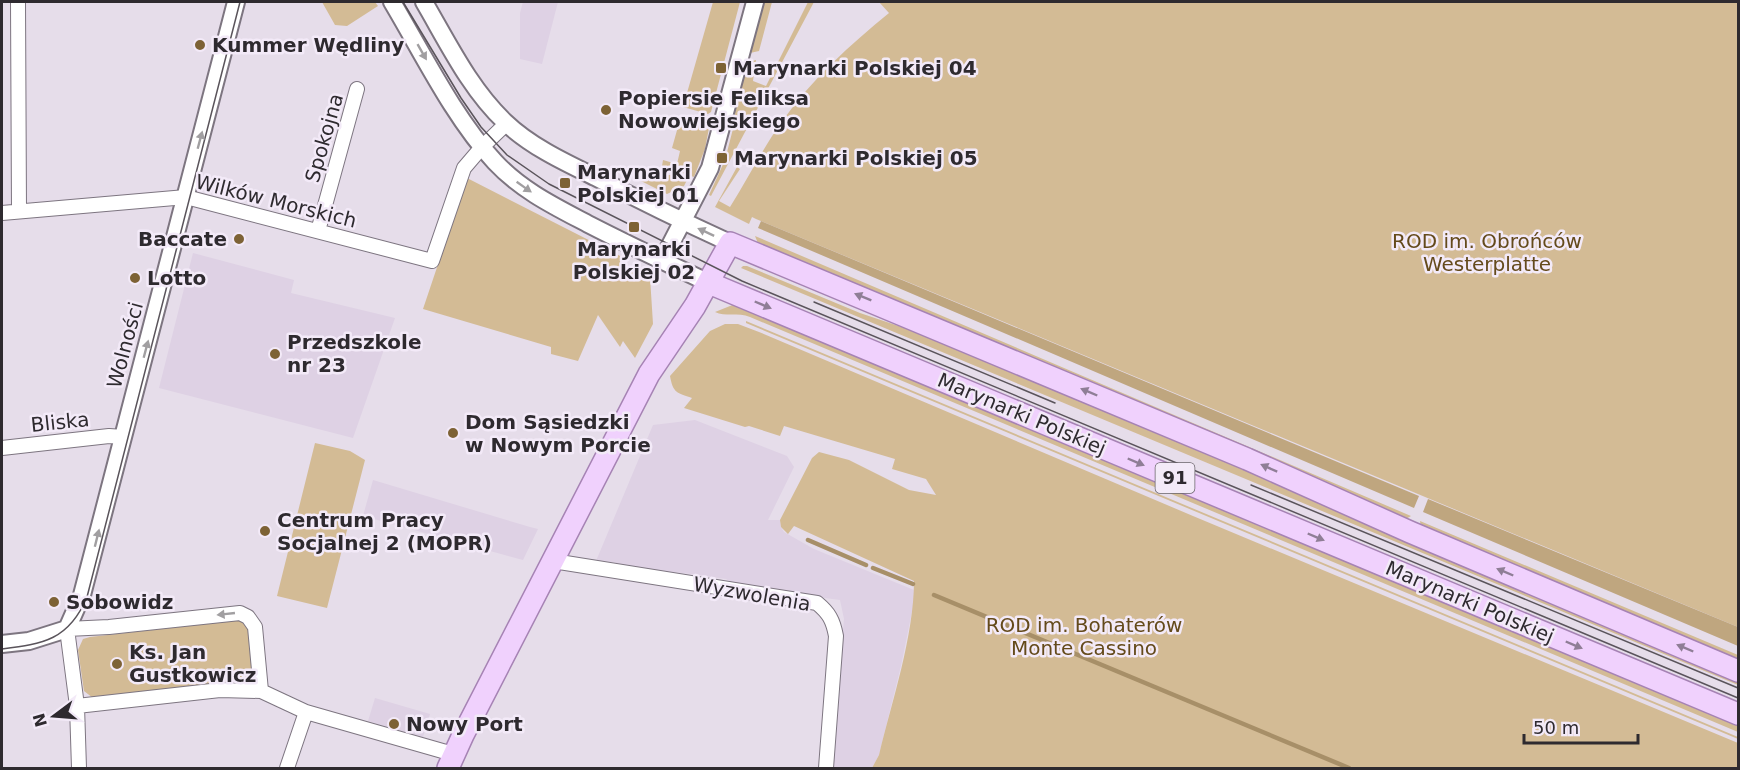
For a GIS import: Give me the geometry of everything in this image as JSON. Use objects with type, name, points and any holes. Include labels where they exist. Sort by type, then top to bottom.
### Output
[{"type":"main road","points":[[451,761],[649,374],[709,283],[730,243]]},
{"type":"main road","name":"Marynarki Polskiej","points":[[730,243],[1236,454],[1410,532],[1738,671]]},
{"type":"main road","name":"Marynarki Polskiej","points":[[709,283],[1738,714]]},
{"type":"street","points":[[18,2],[19,212]]},
{"type":"street","name":"Wolności","points":[[67,629],[82,595],[236,2]]},
{"type":"street","name":"Marynarki Polskiej","points":[[392,2],[464,123],[482,147],[517,182],[542,200],[709,283]]},
{"type":"street","name":"Marynarki Polskiej","points":[[424,2],[474,85],[506,124],[568,164],[730,243]]},
{"type":"street","points":[[662,261],[710,168],[755,2]]},
{"type":"street","name":"Spokojna","points":[[318,231],[357,89]]},
{"type":"street","points":[[482,147],[506,124]]},
{"type":"street","name":"Wilków Morskich","points":[[2,213],[186,197],[432,261],[464,168],[482,147]]},
{"type":"street","name":"Bliska","points":[[2,448],[109,436],[123,438]]},
{"type":"street","name":"Wyzwolenia","points":[[553,561],[817,603],[826,610],[834,624],[836,636],[826,768]]},
{"type":"street","points":[[2,645],[29,641],[67,629],[109,627],[240,613],[248,617],[255,627],[261,691]]},
{"type":"street","points":[[67,629],[77,706],[79,768]]},
{"type":"street","points":[[77,706],[220,690],[261,691],[306,712],[451,761]]},
{"type":"street","points":[[287,768],[306,712]]},
{"type":"shaded area","points":[[523,2],[558,2],[542,64],[520,59],[520,13]]},
{"type":"shaded area","points":[[761,221],[1419,496],[1414,508],[758,228]]},
{"type":"shaded area","name":"Przedszkole nr 23","points":[[193,253],[294,280],[291,293],[395,318],[353,438],[159,388]]},
{"type":"shaded area","points":[[695,420],[787,456],[794,467],[768,520],[780,520],[784,532],[814,549],[914,590],[914,602],[901,666],[879,755],[872,768],[831,768],[844,619],[840,600],[737,586],[726,579],[596,561],[653,425]]},
{"type":"shaded area","points":[[373,480],[538,529],[523,560],[363,516]]},
{"type":"shaded area","points":[[1428,499],[1738,627],[1738,646],[1423,512]]},
{"type":"shaded area","points":[[375,698],[430,714],[423,737],[368,721]]},
{"type":"green space","points":[[322,2],[375,2],[378,6],[347,26],[335,25]]},
{"type":"green space","points":[[713,2],[740,2],[711,112],[708,114],[683,107]]},
{"type":"green space","points":[[763,2],[772,2],[759,51],[750,53]]},
{"type":"green space","points":[[808,2],[814,2],[711,196],[709,195],[725,160],[735,121],[732,120],[747,62],[756,60],[753,81],[766,86]]},
{"type":"green space","name":"ROD im. Obrońców Westerplatte","points":[[879,2],[1738,2],[1738,627],[752,217],[749,224],[715,207],[737,167],[740,169],[719,201],[730,207],[769,141],[806,90],[860,37],[889,13]]},
{"type":"green space","points":[[681,116],[704,122],[709,128],[705,149],[694,177],[662,166],[663,160],[677,164],[680,151],[672,148]]},
{"type":"green space","points":[[645,175],[674,175],[687,180],[684,186],[667,194],[641,181]]},
{"type":"green space","points":[[467,178],[626,259],[624,265],[650,277],[653,324],[635,358],[623,341],[620,347],[598,315],[578,361],[551,354],[551,347],[423,309]]},
{"type":"green space","points":[[755,236],[1411,516],[1406,519],[759,246]]},
{"type":"green space","points":[[743,266],[860,313],[946,342],[1738,681],[1738,685],[741,268]]},
{"type":"green space","points":[[736,282],[1738,702],[1738,706],[736,285]]},
{"type":"green space","points":[[735,304],[1738,723],[1738,732],[750,317],[715,312]]},
{"type":"green space","points":[[746,321],[1738,737],[1738,739],[746,323]]},
{"type":"green space","name":"ROD im. Bohaterów Monte Cassino","points":[[725,324],[738,324],[759,332],[1738,743],[1738,768],[872,768],[879,755],[906,646],[914,581],[794,526],[788,534],[781,527],[780,520],[812,458],[819,452],[849,460],[909,490],[936,495],[926,479],[892,469],[895,459],[784,426],[780,436],[684,408],[692,398],[676,392],[670,376],[710,331]]},
{"type":"green space","points":[[315,443],[350,451],[365,460],[327,608],[277,596]]},
{"type":"green space","points":[[1420,521],[1738,655],[1738,663],[1421,527]]},
{"type":"green space","points":[[239,620],[251,630],[256,670],[247,681],[93,698],[84,691],[78,650],[83,639]]},
{"type":"waterway","points":[[808,540],[866,565]]},
{"type":"waterway","points":[[873,568],[913,584]]},
{"type":"waterway","points":[[934,595],[1349,768]]},
{"type":"tram line","points":[[2,649],[42,642],[63,631],[72,623],[87,597],[240,2]]},
{"type":"tram line","points":[[403,2],[481,127],[507,155],[549,184],[742,281],[1738,698]]},
{"type":"tram line","points":[[814,302],[1055,403]]},
{"type":"tram line","points":[[1251,485],[1738,688]]},
{"type":"place","name":"Kummer Wędliny","points":[[200,45]]},
{"type":"place","name":"Marynarki Polskiej 04","points":[[721,68]]},
{"type":"place","name":"Popiersie Feliksa Nowowiejskiego","points":[[606,110]]},
{"type":"place","name":"Marynarki Polskiej 05","points":[[722,158]]},
{"type":"place","name":"Marynarki Polskiej 01","points":[[565,183]]},
{"type":"place","name":"Marynarki Polskiej 02","points":[[634,227]]},
{"type":"place","name":"Baccate","points":[[239,239]]},
{"type":"place","name":"Lotto","points":[[135,278]]},
{"type":"place","name":"Przedszkole nr 23","points":[[275,354]]},
{"type":"place","name":"Dom Sąsiedzki w Nowym Porcie","points":[[453,433]]},
{"type":"place","name":"Centrum Pracy Socjalnej 2 (MOPR)","points":[[265,531]]},
{"type":"place","name":"Sobowidz","points":[[54,602]]},
{"type":"place","name":"Ks. Jan Gustkowicz","points":[[117,664]]},
{"type":"place","name":"Nowy Port","points":[[394,724]]}]
